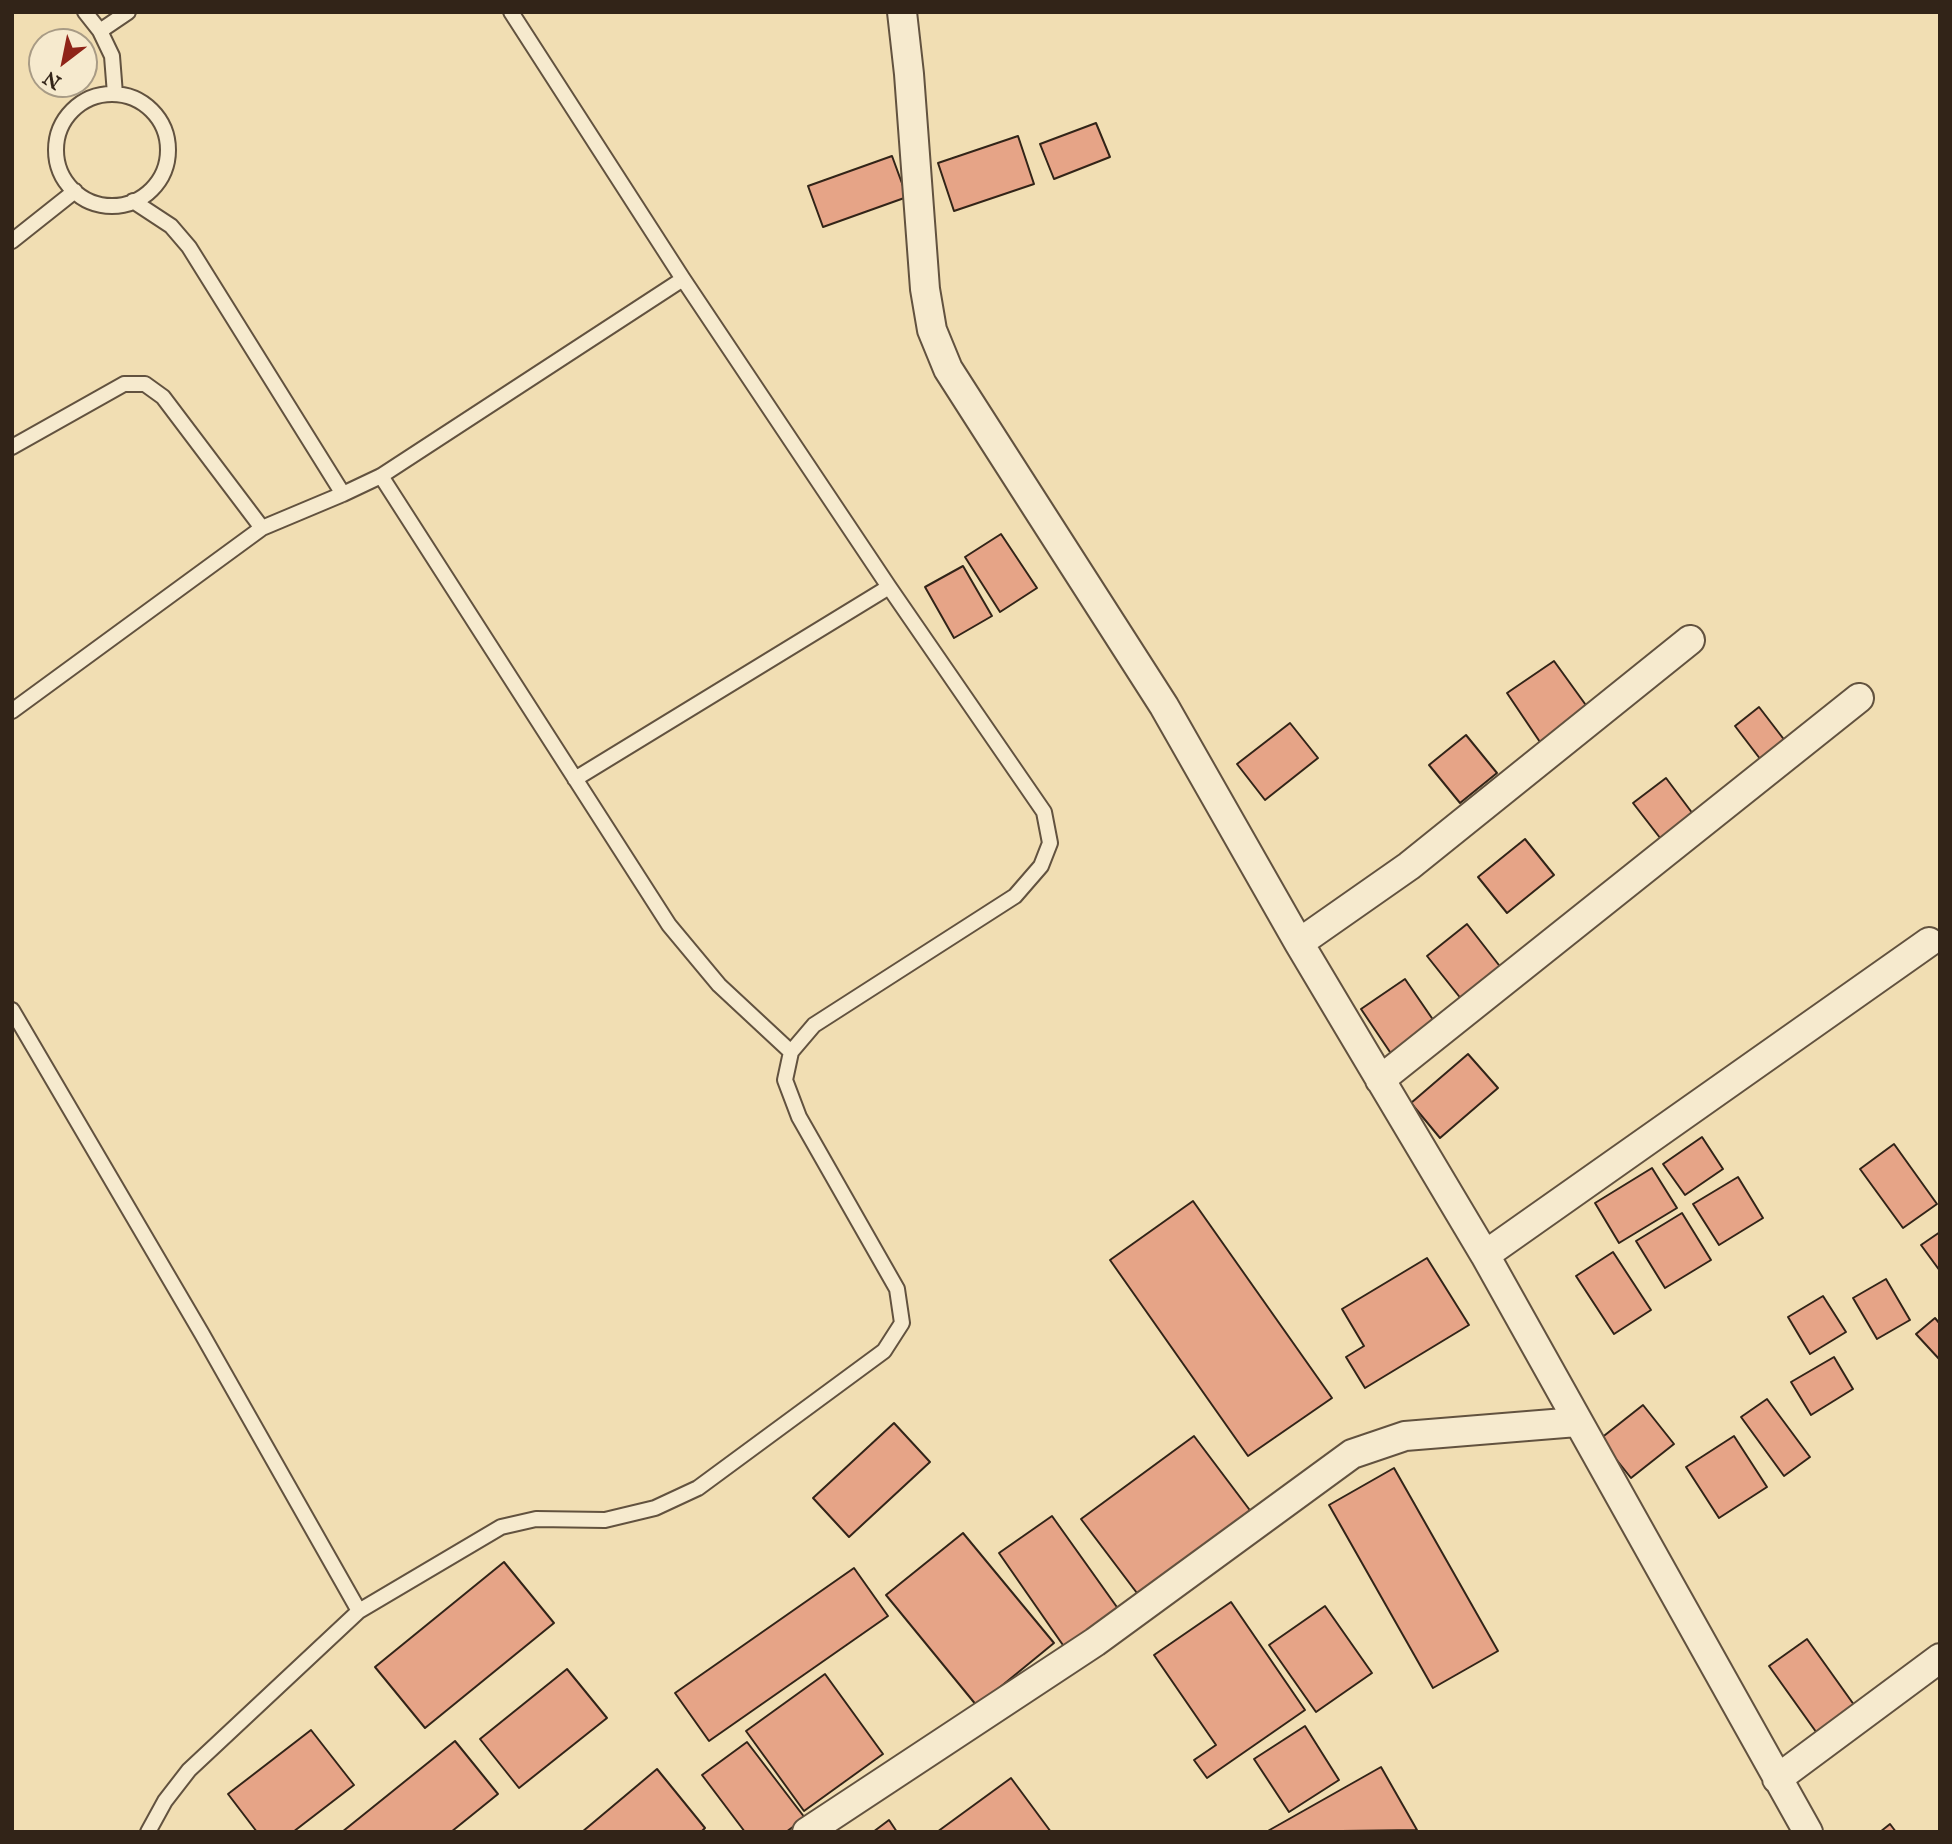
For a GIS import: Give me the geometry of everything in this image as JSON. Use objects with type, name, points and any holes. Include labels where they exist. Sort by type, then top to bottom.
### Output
[{"type":"street","points":[[902,12],[925,289],[932,330],[948,369],[1164,706],[1299,943],[1485,1255],[1808,1832]]},
{"type":"street","points":[[1299,943],[1409,866],[1690,640]]},
{"type":"street","points":[[1380,1080],[1859,698]]},
{"type":"street","points":[[1485,1255],[1930,942]]},
{"type":"street","points":[[807,1832],[1095,1642],[1352,1454],[1405,1436],[1577,1422]]},
{"type":"street","points":[[1777,1779],[1940,1658]]},
{"type":"lane","points":[[85,12],[100,31],[112,56],[115,94]]},
{"type":"lane","points":[[100,31],[128,12]]},
{"type":"lane","points":[[148,1832],[165,1801],[189,1770],[359,1611],[501,1527],[536,1519],[605,1520],[655,1508],[698,1488],[884,1351],[902,1323],[897,1289],[799,1118],[785,1080],[790,1052],[814,1025],[1015,896],[1041,866],[1050,843],[1044,812],[889,587],[683,279],[511,12]]},
{"type":"lane","points":[[115,94],[128,96],[150,108],[164,128],[168,141],[166,166],[154,187],[133,201],[109,205],[85,198],[66,182],[57,158],[56,146],[63,122],[80,104],[91,98],[115,94]]},
{"type":"lane","points":[[12,241],[75,191]]},
{"type":"lane","points":[[133,201],[171,226],[189,247],[343,494]]},
{"type":"lane","points":[[12,710],[262,528],[381,476],[683,279]]},
{"type":"lane","points":[[12,447],[124,384],[145,384],[163,397],[262,528]]},
{"type":"lane","points":[[381,476],[669,925],[719,985],[790,1052]]},
{"type":"lane","points":[[575,779],[889,587]]},
{"type":"lane","points":[[12,1010],[202,1334],[359,1611]]},
{"type":"building","points":[[1096,123],[1110,157],[1054,179],[1040,144]]},
{"type":"building","points":[[1018,136],[1034,184],[954,211],[938,163]]},
{"type":"building","points":[[892,156],[907,197],[823,227],[808,186]]},
{"type":"building","points":[[1001,534],[1037,588],[1000,612],[965,557]]},
{"type":"building","points":[[963,566],[992,616],[954,638],[925,587]]},
{"type":"building","points":[[1554,661],[1588,708],[1540,742],[1507,693]]},
{"type":"building","points":[[1759,707],[1789,746],[1764,764],[1735,726]]},
{"type":"building","points":[[1290,723],[1318,758],[1265,800],[1237,764]]},
{"type":"building","points":[[1466,735],[1497,773],[1460,803],[1429,765]]},
{"type":"building","points":[[1666,778],[1696,818],[1664,843],[1633,803]]},
{"type":"building","points":[[1525,839],[1554,875],[1507,913],[1478,877]]},
{"type":"building","points":[[1467,924],[1502,969],[1462,1000],[1427,956]]},
{"type":"building","points":[[1405,979],[1436,1024],[1392,1055],[1361,1009]]},
{"type":"building","points":[[1468,1054],[1498,1088],[1440,1138],[1411,1103]]},
{"type":"building","points":[[1702,1137],[1723,1169],[1685,1195],[1663,1164]]},
{"type":"building","points":[[1894,1144],[1937,1204],[1903,1228],[1860,1169]]},
{"type":"building","points":[[1652,1168],[1677,1208],[1619,1243],[1595,1203]]},
{"type":"building","points":[[1738,1177],[1763,1218],[1719,1245],[1693,1204]]},
{"type":"building","points":[[1193,1201],[1332,1398],[1248,1456],[1110,1260]]},
{"type":"building","points":[[1682,1213],[1711,1260],[1665,1288],[1636,1241]]},
{"type":"building","points":[[1940,1232],[1940,1271],[1921,1245]]},
{"type":"building","points":[[1613,1252],[1651,1310],[1614,1334],[1576,1276]]},
{"type":"building","points":[[1427,1258],[1469,1325],[1365,1388],[1346,1357],[1364,1346],[1342,1309]]},
{"type":"building","points":[[1886,1279],[1910,1320],[1877,1339],[1853,1298]]},
{"type":"building","points":[[1823,1296],[1846,1332],[1810,1354],[1788,1317]]},
{"type":"building","points":[[1935,1318],[1940,1324],[1940,1360],[1916,1334]]},
{"type":"building","points":[[1834,1357],[1853,1389],[1811,1415],[1791,1382]]},
{"type":"building","points":[[1767,1399],[1810,1457],[1784,1476],[1741,1417]]},
{"type":"building","points":[[1643,1405],[1674,1444],[1631,1478],[1600,1439]]},
{"type":"building","points":[[894,1423],[930,1462],[849,1537],[813,1498]]},
{"type":"building","points":[[1194,1436],[1255,1517],[1143,1601],[1081,1519]]},
{"type":"building","points":[[1734,1436],[1767,1487],[1719,1518],[1686,1467]]},
{"type":"building","points":[[1394,1468],[1498,1651],[1433,1688],[1329,1505]]},
{"type":"building","points":[[1052,1516],[1119,1610],[1065,1648],[999,1553]]},
{"type":"building","points":[[963,1533],[1054,1643],[977,1706],[886,1595]]},
{"type":"building","points":[[504,1562],[554,1623],[425,1728],[375,1667]]},
{"type":"building","points":[[854,1568],[888,1616],[709,1741],[675,1693]]},
{"type":"building","points":[[1231,1602],[1305,1710],[1207,1778],[1194,1760],[1216,1745],[1154,1655]]},
{"type":"building","points":[[1325,1606],[1372,1673],[1316,1712],[1269,1645]]},
{"type":"building","points":[[1807,1639],[1857,1709],[1819,1736],[1769,1666]]},
{"type":"building","points":[[567,1669],[607,1718],[519,1788],[480,1739]]},
{"type":"building","points":[[825,1674],[883,1754],[804,1811],[746,1731]]},
{"type":"building","points":[[1305,1726],[1339,1780],[1289,1812],[1254,1759]]},
{"type":"building","points":[[311,1730],[354,1785],[293,1832],[257,1832],[228,1794]]},
{"type":"building","points":[[455,1741],[498,1794],[451,1832],[342,1832]]},
{"type":"building","points":[[747,1742],[805,1818],[786,1832],[745,1832],[702,1775]]},
{"type":"building","points":[[1381,1767],[1417,1830],[1266,1832]]},
{"type":"building","points":[[657,1769],[705,1828],[701,1832],[582,1832]]},
{"type":"building","points":[[1011,1778],[1051,1832],[937,1832]]},
{"type":"building","points":[[889,1820],[897,1832],[873,1832]]},
{"type":"building","points":[[1890,1824],[1896,1832],[1880,1832]]}]
